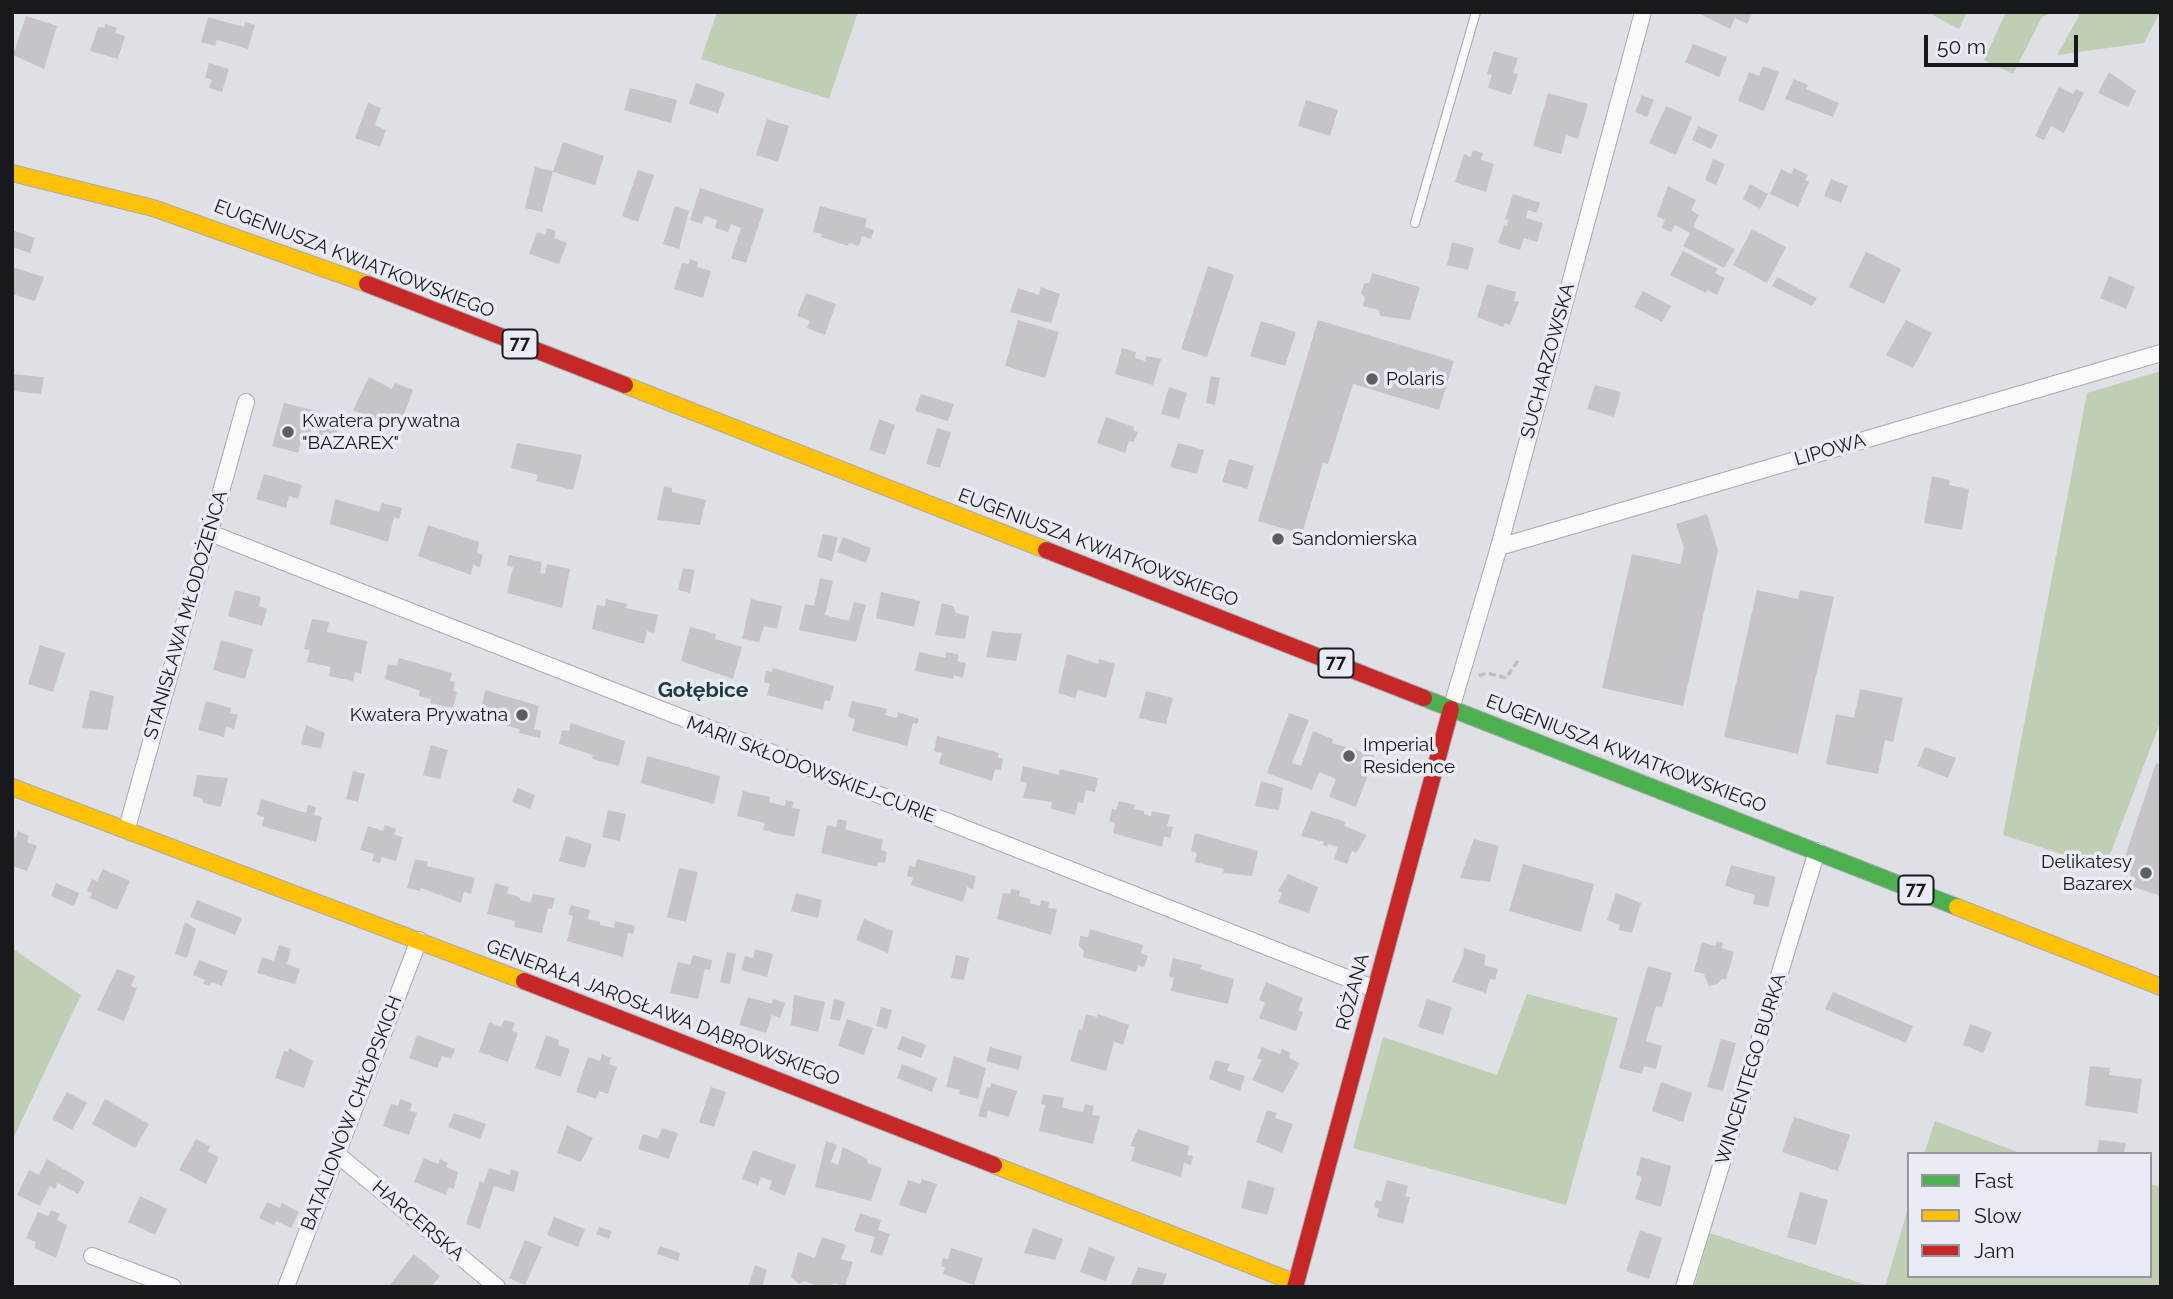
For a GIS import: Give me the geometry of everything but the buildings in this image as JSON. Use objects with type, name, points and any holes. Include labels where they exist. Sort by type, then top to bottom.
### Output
[{"type":"main road","name":"EUGENIUSZA KWIATKOWSKIEGO","points":[[12,173],[83,188],[168,212],[316,264],[2161,986]]},
{"type":"main road","name":"RÓŻANA","points":[[1295,1285],[1451,709]]},
{"type":"main road","name":"GENERAŁA JAROSŁAWA DĄBROWSKIEGO","points":[[12,788],[127,828],[419,940],[1295,1285]]},
{"type":"street","name":"SUCHARZOWSKA","points":[[1451,709],[1499,547],[1643,12]]},
{"type":"street","name":"LIPOWA","points":[[1499,547],[2161,353]]},
{"type":"street","name":"STANISŁAWA MŁODOŻEŃCA","points":[[127,828],[246,402]]},
{"type":"street","name":"MARII SKŁODOWSKIEJ-CURIE","points":[[210,533],[1375,989]]},
{"type":"street","name":"WINCENTEGO BURKA","points":[[1685,1287],[1817,852]]},
{"type":"street","name":"BATALIONÓW CHŁOPSKICH","points":[[286,1287],[419,940]]},
{"type":"street","name":"HARCERSKA","points":[[338,1155],[497,1287]]},
{"type":"street","points":[[92,1256],[173,1287]]},
{"type":"lane","points":[[1415,223],[1476,12]]},
{"type":"path","points":[[1474,678],[1486,673],[1506,678],[1520,658]]},
{"type":"green space","points":[[717,12],[858,12],[829,99],[701,59]]},
{"type":"green space","points":[[1927,12],[1967,12],[1959,29]]},
{"type":"green space","points":[[2006,12],[2055,12],[2042,17],[2013,74],[1984,60]]},
{"type":"green space","points":[[2081,12],[2160,12],[2144,43],[2057,55]]},
{"type":"green space","points":[[2161,371],[2161,720],[2105,868],[2003,835],[2087,393]]},
{"type":"green space","points":[[12,948],[81,995],[12,1141]]},
{"type":"green space","points":[[1527,994],[1618,1018],[1566,1205],[1353,1148],[1383,1037],[1497,1075]]},
{"type":"green space","points":[[1935,1121],[2018,1152],[1925,1152]]},
{"type":"green space","points":[[2152,1185],[2161,1187],[2161,1287],[1885,1287],[1907,1212],[1907,1278],[2152,1278]]},
{"type":"green space","points":[[1710,1233],[1872,1287],[1694,1287]]},
{"type":"traffic: fast","points":[[1424,698],[1957,907]]},
{"type":"traffic: slow","points":[[12,173],[153,208],[367,284]]},
{"type":"traffic: slow","points":[[625,385],[1046,550]]},
{"type":"traffic: slow","points":[[12,787],[524,981]]},
{"type":"traffic: slow","points":[[1957,907],[2161,987]]},
{"type":"traffic: slow","points":[[994,1165],[1296,1283]]},
{"type":"traffic: jam","points":[[367,284],[625,385]]},
{"type":"traffic: jam","points":[[1046,550],[1424,698]]},
{"type":"traffic: jam","points":[[1295,1287],[1451,709]]},
{"type":"traffic: jam","points":[[524,981],[994,1165]]},
{"type":"place","name":"Polaris","points":[[1372,379]]},
{"type":"place","name":"Kwatera prywatna \"BAZAREX\"","points":[[288,432]]},
{"type":"place","name":"Sandomierska","points":[[1278,539]]},
{"type":"place","name":"Kwatera Prywatna","points":[[522,715]]},
{"type":"place","name":"Imperial Residence","points":[[1349,756]]},
{"type":"place","name":"Delikatesy Bazarex","points":[[2146,873]]},
{"type":"district","name":"Gołębice","points":[[703,691]]}]
